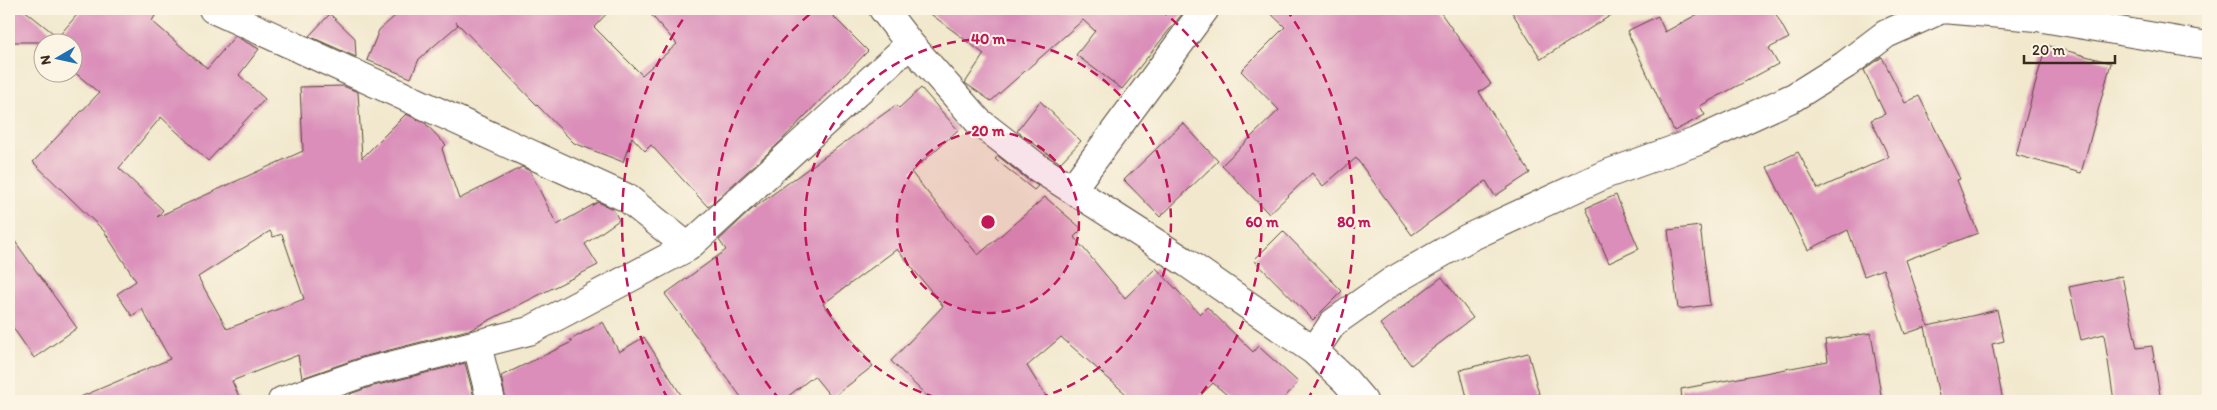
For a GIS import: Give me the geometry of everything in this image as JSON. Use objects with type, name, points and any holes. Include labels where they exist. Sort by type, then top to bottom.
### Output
[{"type":"street","points":[[214,9],[628,198],[688,247]]},
{"type":"street","points":[[883,9],[910,44],[978,121],[1037,167],[1187,263],[1314,351],[1345,380],[1363,401]]},
{"type":"street","points":[[1072,189],[1205,9]]},
{"type":"street","points":[[1314,351],[1332,323],[1391,282],[1459,243],[1604,175],[1698,140],[1794,97],[1845,65],[1886,34],[1942,9],[2037,17],[2208,46]]},
{"type":"street","points":[[282,401],[366,372],[529,331],[688,247],[910,44]]},
{"type":"street","points":[[477,345],[491,401]]},
{"type":"building","points":[[9,9],[23,9],[52,32],[32,32],[32,42],[9,42]]},
{"type":"building","points":[[82,9],[159,9],[152,21],[207,69],[235,36],[259,49],[239,75],[265,99],[208,161],[161,117],[119,168],[163,210],[157,217],[303,151],[300,87],[343,86],[358,92],[362,158],[406,114],[425,123],[446,145],[442,149],[459,199],[522,167],[530,171],[557,225],[598,202],[613,209],[619,220],[585,244],[598,265],[472,329],[362,357],[302,378],[298,355],[232,381],[241,401],[71,401],[170,359],[142,309],[132,316],[117,294],[136,281],[104,231],[33,162],[99,93],[82,79],[82,32],[62,32]],"holes":[[[270,231],[273,237],[282,234],[304,299],[227,329],[198,277]]]},
{"type":"building","points":[[403,9],[611,9],[594,27],[642,75],[677,44],[646,9],[826,9],[868,51],[777,145],[708,207],[651,145],[645,151],[632,137],[623,162],[574,143],[456,22],[458,25],[419,59],[411,78],[367,60],[379,30]]},
{"type":"building","points":[[924,9],[1186,9],[1122,89],[1076,55],[1095,31],[1083,20],[991,101],[965,83],[984,54]]},
{"type":"building","points":[[1266,9],[1438,9],[1491,84],[1479,92],[1530,173],[1495,196],[1486,181],[1412,235],[1356,158],[1323,186],[1312,173],[1269,214],[1222,165],[1279,110],[1241,71],[1285,27]]},
{"type":"building","points":[[1510,9],[1621,9],[1541,59]]},
{"type":"building","points":[[1707,9],[1773,9],[1789,38],[1769,48],[1778,64],[1700,106],[1705,115],[1674,131],[1627,31],[1658,16],[1665,32]]},
{"type":"building","points":[[330,14],[355,38],[356,57],[309,36]]},
{"type":"building","points":[[2046,45],[2111,63],[2081,173],[2016,155]]},
{"type":"building","points":[[1882,57],[1905,103],[1919,96],[1960,179],[1957,180],[1978,233],[1906,260],[1928,326],[1997,310],[2004,341],[1992,344],[2003,401],[1940,401],[1925,327],[1905,334],[1883,269],[1864,276],[1848,230],[1808,250],[1767,167],[1798,152],[1818,189],[1889,157],[1871,120],[1885,114],[1864,70]]},
{"type":"building","points":[[921,88],[958,130],[911,172],[978,255],[1045,197],[1082,229],[1074,237],[1125,298],[1156,268],[1200,314],[1207,307],[1253,352],[1258,346],[1298,382],[1282,401],[1234,401],[1213,383],[1195,401],[1134,401],[1061,337],[1027,366],[1049,401],[932,401],[891,361],[943,306],[897,249],[823,304],[873,366],[832,398],[814,376],[782,401],[744,401],[665,294],[726,250],[719,240],[751,210],[896,105],[899,108]]},
{"type":"building","points":[[1040,101],[1081,141],[1060,163],[1017,131]]},
{"type":"building","points":[[1183,123],[1218,161],[1160,217],[1124,180]]},
{"type":"building","points":[[998,156],[1038,186],[1034,190],[995,159]]},
{"type":"building","points":[[1616,195],[1639,249],[1609,263],[1586,208]]},
{"type":"building","points":[[1700,226],[1710,305],[1678,309],[1668,230]]},
{"type":"building","points":[[1283,231],[1342,291],[1313,320],[1254,260]]},
{"type":"building","points":[[9,233],[77,328],[34,358],[9,322]]},
{"type":"building","points":[[2122,276],[2137,348],[2152,346],[2161,401],[2114,401],[2104,334],[2081,340],[2069,287]]},
{"type":"building","points":[[1442,277],[1473,318],[1411,365],[1380,324]]},
{"type":"building","points":[[603,322],[619,352],[644,337],[685,401],[506,401],[501,376],[572,342],[570,340]]},
{"type":"building","points":[[1871,333],[1882,401],[1682,401],[1681,389],[1828,361],[1825,340]]},
{"type":"building","points":[[1528,353],[1541,401],[1468,401],[1460,370]]},
{"type":"building","points":[[465,363],[475,401],[351,401],[350,394],[370,387]]}]
